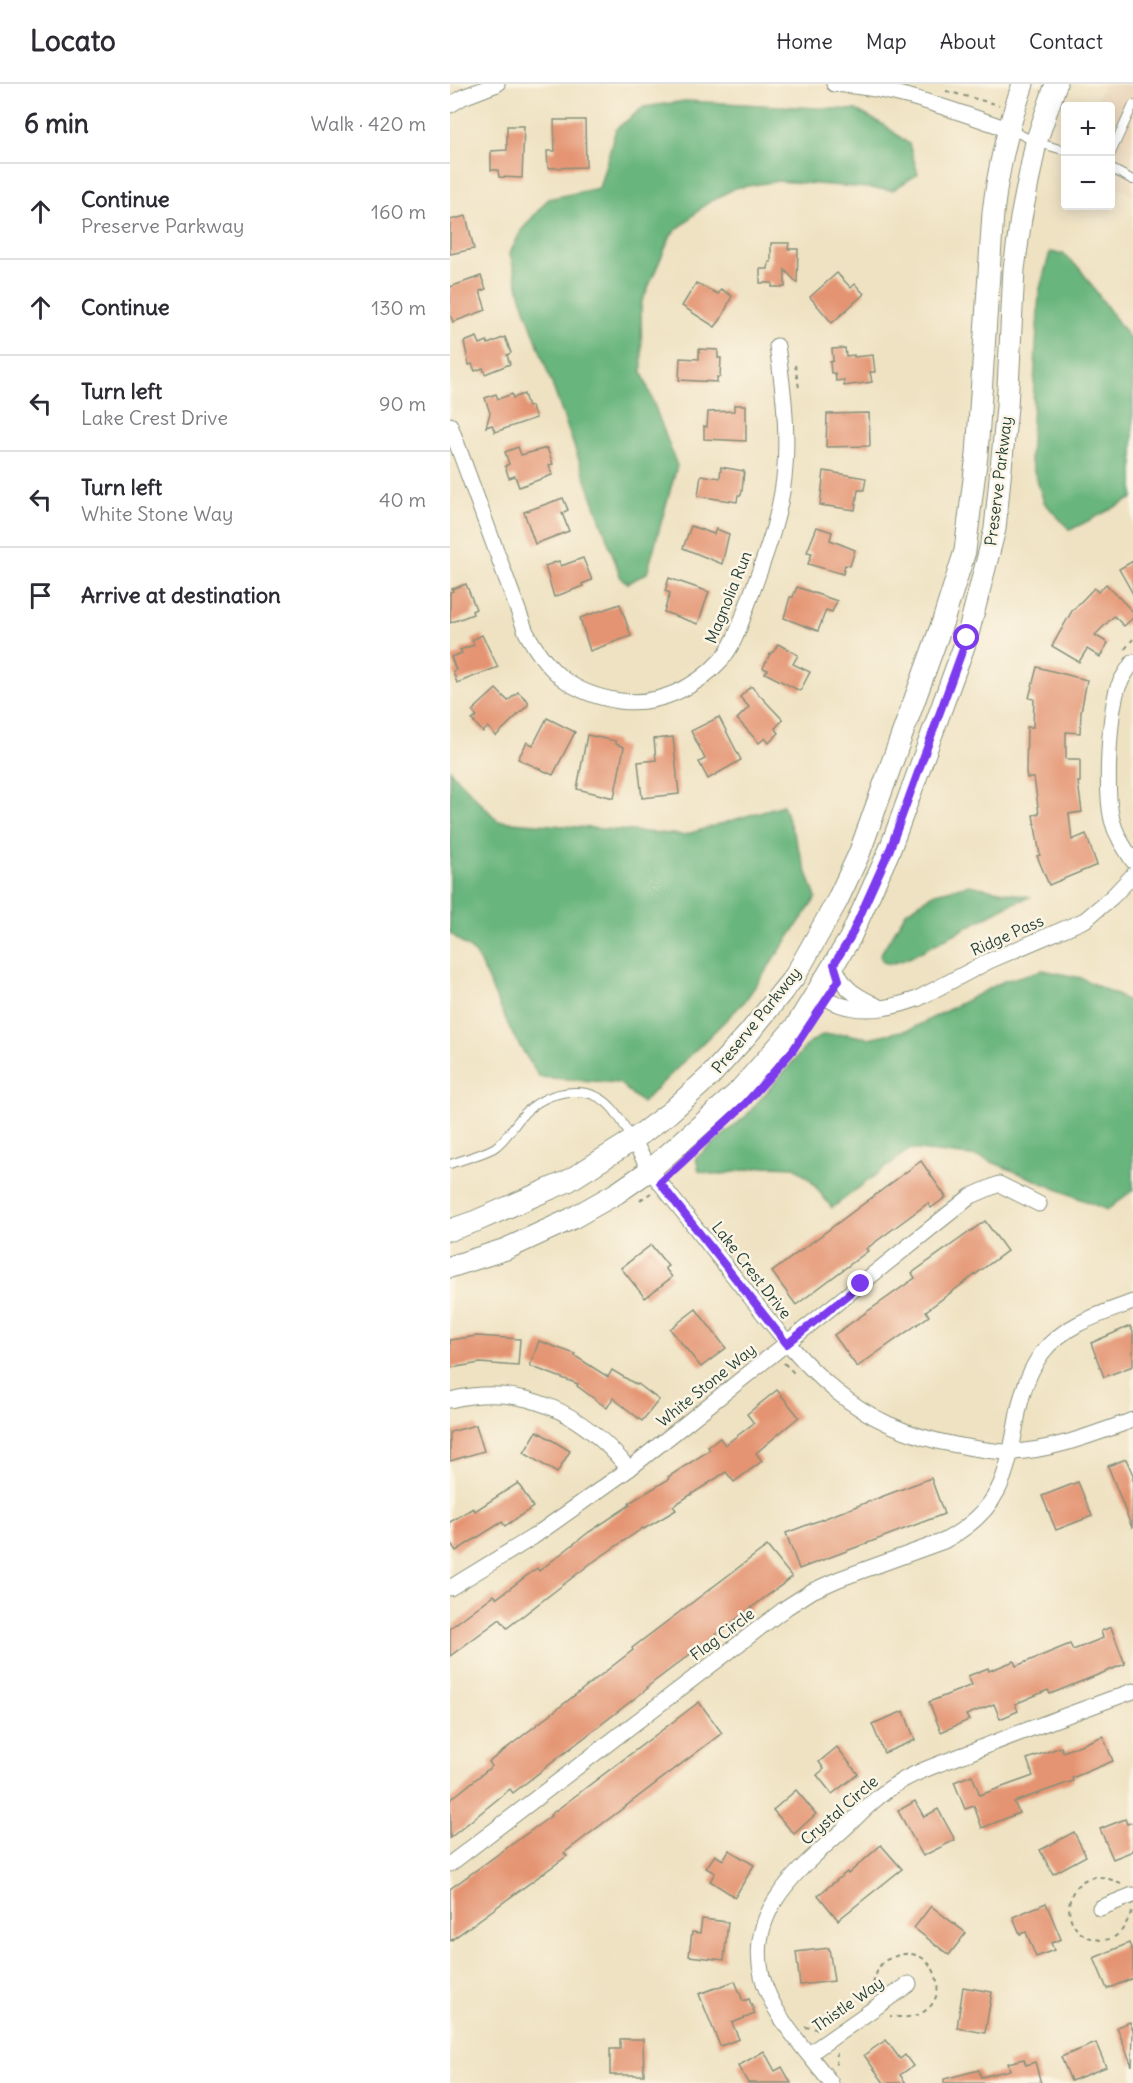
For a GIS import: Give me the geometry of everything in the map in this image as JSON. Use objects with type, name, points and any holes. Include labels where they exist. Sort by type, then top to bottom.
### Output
[{"type":"street","points":[[450,105],[463,97],[497,84]]},
{"type":"street","points":[[834,84],[887,90],[1011,119]]},
{"type":"street","name":"Preserve Parkway","points":[[450,1267],[506,1249],[571,1219],[617,1193],[655,1177],[737,1094],[796,1026],[806,984],[837,901],[859,854],[943,621],[965,551],[977,455],[997,176],[1011,119],[1023,84]]},
{"type":"street","name":"Preserve Parkway","points":[[450,1230],[476,1221],[568,1180],[633,1140],[669,1113],[710,1076],[748,1034],[806,984],[834,964],[850,938],[890,849],[967,638],[996,529],[1007,407],[1014,268],[1036,142],[1056,84]]},
{"type":"street","name":"Magnolia Run","points":[[450,425],[526,632],[536,651],[565,681],[589,694],[623,701],[652,700],[683,690],[711,669],[728,650],[737,632],[773,531],[781,498],[787,437],[785,400],[777,346]]},
{"type":"street","points":[[1126,658],[1111,721],[1109,801],[1116,830],[1133,861]]},
{"type":"street","name":"Ridge Pass","points":[[806,984],[827,1000],[855,1009],[884,1009],[917,999],[989,961],[1084,920],[1112,897],[1133,875]]},
{"type":"street","points":[[834,964],[839,980],[854,995],[884,1009]]},
{"type":"street","name":"Lake Crest Drive","points":[[633,1140],[655,1177],[781,1348],[839,1395],[868,1414],[906,1432],[938,1441],[979,1449],[1011,1452],[1051,1446],[1133,1420]]},
{"type":"street","name":"White Stone Way","points":[[450,1587],[533,1537],[629,1469],[971,1196],[999,1184],[1038,1204]]},
{"type":"street","name":"Flag Circle","points":[[450,1864],[787,1607],[812,1591],[944,1541],[964,1530],[983,1513],[999,1490],[1006,1473],[1022,1396],[1042,1354],[1053,1341],[1074,1327],[1133,1302]]},
{"type":"street","points":[[450,1401],[483,1395],[505,1396],[530,1399],[552,1406],[577,1419],[596,1433],[629,1469]]},
{"type":"street","name":"Crystal Circle","points":[[834,2076],[809,2054],[779,2014],[762,1976],[760,1956],[763,1926],[770,1908],[790,1880],[862,1813],[902,1780],[992,1743],[1133,1690]]},
{"type":"street","points":[[1100,1908],[1133,1895]]},
{"type":"street","name":"Thistle Way","points":[[809,2054],[909,1984]]},
{"type":"lane","points":[[1115,144],[1133,105]]},
{"type":"lane","points":[[1011,119],[1036,142],[1061,150]]},
{"type":"lane","points":[[1115,171],[1133,180]]},
{"type":"lane","points":[[450,1164],[492,1149],[503,1140],[527,1111],[542,1100],[578,1091],[595,1095],[611,1107],[633,1140]]},
{"type":"path","points":[[941,90],[1011,119]]},
{"type":"path","points":[[781,368],[796,365],[799,396]]},
{"type":"path","points":[[1126,658],[1133,639]]},
{"type":"path","points":[[639,1201],[649,1195],[655,1177]]},
{"type":"path","points":[[781,1348],[792,1373],[800,1375]]},
{"type":"path","points":[[866,1999],[883,1962],[904,1953],[916,1954],[930,1965],[937,1975],[939,1987],[935,2000],[928,2008],[913,2017],[888,2016]]},
{"type":"path","points":[[804,2026],[821,2029]]},
{"type":"path","points":[[834,2076],[837,2053],[843,2048]]},
{"type":"shaded area","points":[[1103,84],[1133,84],[1133,196],[1115,185],[1115,102],[1096,102]]},
{"type":"green space","points":[[685,101],[856,110],[884,125],[909,144],[918,174],[893,190],[778,181],[735,188],[706,204],[671,235],[641,304],[642,372],[677,466],[647,573],[628,583],[621,578],[521,297],[510,253],[521,231],[548,199],[599,188],[616,129],[644,107]]},
{"type":"green space","points":[[1050,252],[1063,254],[1080,269],[1133,343],[1133,498],[1070,530],[1044,502],[1030,459],[1039,292]]},
{"type":"green space","points":[[450,768],[452,773],[498,821],[684,835],[783,805],[816,898],[745,1001],[642,1103],[619,1083],[539,1077],[513,1035],[476,954],[450,933]]},
{"type":"green space","points":[[969,885],[1030,897],[1011,904],[907,959],[890,964],[883,962],[880,955],[906,912],[935,893]]},
{"type":"green space","points":[[1043,970],[1081,978],[1133,1003],[1133,1190],[1107,1210],[980,1157],[910,1149],[832,1208],[811,1181],[795,1167],[768,1166],[717,1175],[699,1171],[696,1158],[746,1116],[809,1043],[823,1035],[846,1034],[868,1038],[911,1029],[1004,981]]},
{"type":"building","points":[[554,120],[585,120],[586,167],[548,168],[547,151],[555,151]]},
{"type":"building","points":[[507,126],[524,126],[522,178],[499,177],[498,170],[491,170],[491,151],[507,150]]},
{"type":"building","points":[[466,216],[474,249],[450,254],[450,220]]},
{"type":"building","points":[[771,243],[789,243],[788,249],[798,249],[797,283],[785,270],[785,287],[772,287],[772,283],[760,283],[760,269],[768,269],[769,262],[771,262]]},
{"type":"building","points":[[837,273],[851,288],[855,284],[864,294],[832,323],[810,297]]},
{"type":"building","points":[[481,276],[486,289],[480,291],[486,310],[453,322],[450,314],[450,287]]},
{"type":"building","points":[[696,283],[718,294],[721,289],[732,296],[715,327],[682,306]]},
{"type":"building","points":[[477,337],[480,344],[487,341],[488,344],[505,337],[511,353],[507,355],[510,364],[485,374],[483,368],[475,371],[472,364],[469,365],[464,342]]},
{"type":"building","points":[[845,348],[846,356],[873,355],[875,372],[870,372],[872,382],[844,386],[844,380],[836,381],[835,373],[831,373],[832,349]]},
{"type":"building","points":[[699,349],[718,350],[718,358],[721,358],[720,377],[717,377],[717,382],[679,380],[680,358],[699,359]]},
{"type":"building","points":[[496,394],[498,399],[512,394],[513,398],[524,394],[528,407],[531,406],[536,418],[495,432],[492,425],[486,427],[490,413],[485,398]]},
{"type":"building","points":[[734,405],[746,405],[746,441],[704,439],[704,426],[707,427],[708,412],[734,411]]},
{"type":"building","points":[[869,413],[870,446],[826,447],[827,414]]},
{"type":"building","points":[[518,447],[521,455],[547,448],[553,464],[549,465],[552,475],[519,487],[515,476],[509,478],[505,466],[509,464],[505,452]]},
{"type":"building","points":[[721,467],[744,471],[742,491],[741,495],[738,495],[737,502],[698,496],[701,475],[720,478]]},
{"type":"building","points":[[824,471],[866,478],[864,490],[858,490],[855,510],[820,505]]},
{"type":"building","points":[[563,498],[568,510],[562,513],[569,531],[535,544],[524,512]]},
{"type":"building","points":[[691,526],[714,534],[716,529],[729,534],[722,564],[683,548]]},
{"type":"building","points":[[817,527],[832,532],[830,540],[855,550],[850,566],[845,565],[843,574],[808,564],[812,553],[807,552]]},
{"type":"building","points":[[583,558],[592,580],[582,584],[583,586],[554,597],[545,566],[559,561],[561,566]]},
{"type":"building","points":[[1133,561],[1133,594],[1119,569]]},
{"type":"building","points":[[669,578],[709,592],[698,624],[664,612],[670,593],[665,591]]},
{"type":"building","points":[[466,584],[476,609],[472,611],[473,614],[450,623],[450,592]]},
{"type":"building","points":[[1106,584],[1133,612],[1133,618],[1124,626],[1114,616],[1095,635],[1108,643],[1100,657],[1087,649],[1079,662],[1052,646],[1072,611],[1094,588],[1098,592]]},
{"type":"building","points":[[797,587],[837,601],[832,612],[826,610],[818,631],[784,618],[790,597],[793,597]]},
{"type":"building","points":[[620,604],[631,636],[590,651],[580,618]]},
{"type":"building","points":[[482,635],[498,667],[457,683],[453,671],[456,670],[451,657],[462,653],[460,650],[474,645],[472,640]]},
{"type":"building","points":[[778,644],[798,655],[793,664],[810,672],[800,691],[765,673],[768,670],[763,668]]},
{"type":"building","points":[[1037,667],[1087,680],[1080,733],[1066,732],[1066,759],[1080,759],[1080,782],[1078,782],[1082,812],[1069,814],[1072,840],[1086,834],[1097,865],[1049,885],[1037,856],[1040,855],[1033,815],[1039,814],[1034,778],[1027,778],[1026,772],[1027,727],[1033,727],[1034,699],[1029,698]]},
{"type":"building","points":[[751,686],[783,720],[775,728],[779,733],[769,743],[765,738],[759,743],[737,719],[749,707],[740,697]]},
{"type":"building","points":[[496,689],[508,701],[518,692],[528,701],[528,705],[496,736],[488,727],[483,732],[472,720],[477,716],[472,711]]},
{"type":"building","points":[[719,717],[741,760],[708,779],[699,762],[705,759],[691,731]]},
{"type":"building","points":[[547,718],[575,732],[553,775],[518,759],[527,742],[533,745]]},
{"type":"building","points":[[587,735],[616,741],[616,744],[624,747],[614,798],[577,789]]},
{"type":"building","points":[[673,737],[679,794],[642,798],[638,762],[656,760],[654,739]]},
{"type":"building","points":[[921,1161],[946,1197],[931,1208],[928,1203],[796,1305],[772,1272]]},
{"type":"building","points":[[985,1221],[1007,1251],[926,1311],[929,1316],[857,1367],[834,1335],[915,1278],[912,1273]]},
{"type":"building","points":[[651,1245],[668,1266],[665,1268],[672,1277],[645,1298],[621,1268]]},
{"type":"building","points":[[696,1309],[726,1348],[701,1367],[670,1329]]},
{"type":"building","points":[[1130,1326],[1133,1332],[1133,1366],[1104,1377],[1091,1343]]},
{"type":"building","points":[[477,1336],[520,1339],[518,1366],[480,1363],[450,1368],[450,1340]]},
{"type":"building","points":[[539,1341],[575,1354],[608,1377],[612,1370],[638,1384],[659,1400],[642,1421],[613,1398],[607,1408],[577,1386],[578,1384],[530,1366]]},
{"type":"building","points":[[777,1390],[799,1417],[756,1453],[762,1461],[734,1482],[726,1472],[673,1506],[676,1510],[643,1528],[590,1564],[507,1628],[500,1619],[450,1656],[450,1628],[494,1595],[497,1598],[537,1568],[539,1571],[589,1532],[630,1505],[629,1503],[669,1479],[668,1477],[710,1450],[708,1447],[720,1438],[725,1445],[754,1423],[747,1414]]},
{"type":"building","points":[[476,1425],[484,1451],[450,1461],[450,1432]]},
{"type":"building","points":[[537,1431],[570,1451],[557,1473],[524,1453]]},
{"type":"building","points":[[1126,1459],[1133,1475],[1132,1528],[1108,1466]]},
{"type":"building","points":[[931,1478],[944,1514],[799,1569],[786,1533]]},
{"type":"building","points":[[1078,1482],[1092,1516],[1056,1530],[1042,1496]]},
{"type":"building","points":[[518,1483],[533,1507],[505,1526],[502,1522],[456,1551],[450,1542],[450,1522],[473,1508],[475,1511]]},
{"type":"building","points":[[767,1546],[792,1577],[513,1793],[510,1789],[450,1838],[450,1800],[492,1766],[489,1762],[633,1650],[632,1648]]},
{"type":"building","points":[[1111,1627],[1125,1664],[1050,1694],[1048,1690],[1015,1704],[1018,1711],[1000,1719],[994,1704],[966,1715],[969,1720],[941,1732],[929,1702],[972,1685],[968,1676],[1014,1661],[1016,1666],[1070,1644],[1073,1650],[1103,1638],[1101,1631]]},
{"type":"building","points":[[699,1702],[722,1733],[564,1853],[567,1856],[450,1941],[450,1889],[551,1816]]},
{"type":"building","points":[[904,1711],[915,1740],[884,1753],[872,1724]]},
{"type":"building","points":[[1103,1736],[1113,1761],[1072,1778],[1073,1781],[1014,1802],[1019,1813],[982,1828],[974,1806],[965,1809],[954,1782],[972,1775],[980,1795],[1033,1776],[1027,1759],[1061,1747],[1063,1752]]},
{"type":"building","points":[[837,1747],[858,1774],[832,1794],[817,1775],[824,1769],[819,1762]]},
{"type":"building","points":[[796,1790],[816,1814],[794,1834],[773,1810]]},
{"type":"building","points":[[915,1801],[924,1817],[938,1809],[955,1840],[923,1856],[898,1811]]},
{"type":"building","points":[[1125,1819],[1127,1824],[1133,1822],[1133,1851],[1113,1859],[1100,1829]]},
{"type":"building","points":[[1074,1832],[1086,1856],[1053,1874],[1040,1850]]},
{"type":"building","points":[[881,1845],[902,1869],[838,1920],[818,1895],[847,1872],[848,1874]]},
{"type":"building","points":[[729,1850],[754,1865],[735,1897],[710,1881],[715,1873],[706,1868],[715,1855],[723,1860]]},
{"type":"building","points":[[1046,1903],[1061,1939],[1051,1943],[1054,1950],[1036,1957],[1026,1932],[1020,1934],[1013,1917]]},
{"type":"building","points":[[931,1906],[966,1933],[949,1955],[914,1928]]},
{"type":"building","points":[[702,1919],[728,1922],[724,1960],[689,1956],[692,1932],[700,1933]]},
{"type":"building","points":[[1129,1943],[1133,1953],[1133,1978],[1107,1989],[1094,1958]]},
{"type":"building","points":[[829,1948],[834,1981],[800,1985],[796,1952]]},
{"type":"building","points":[[735,1981],[743,2001],[749,1999],[755,2014],[732,2023],[739,2039],[720,2046],[699,1994]]},
{"type":"building","points":[[963,1987],[992,1992],[985,2033],[957,2028]]},
{"type":"building","points":[[1130,2022],[1133,2030],[1132,2066],[1117,2027]]},
{"type":"building","points":[[620,2039],[643,2039],[644,2075],[610,2075],[610,2049],[620,2049]]},
{"type":"building","points":[[886,2040],[900,2059],[905,2055],[913,2066],[900,2075],[906,2083],[884,2083],[864,2055]]},
{"type":"building","points":[[1096,2043],[1106,2067],[1071,2081],[1061,2057]]},
{"type":"building","points":[[764,2051],[775,2071],[782,2067],[791,2083],[748,2083],[738,2066]]},
{"type":"building","points":[[1024,2059],[1026,2065],[1035,2062],[1041,2083],[944,2083],[944,2079],[979,2070],[981,2077],[1010,2070],[1008,2063]]},
{"type":"route","points":[[861,1284],[787,1344],[660,1183],[746,1103],[793,1050],[839,980],[834,964],[850,938],[890,849],[967,638]]}]
